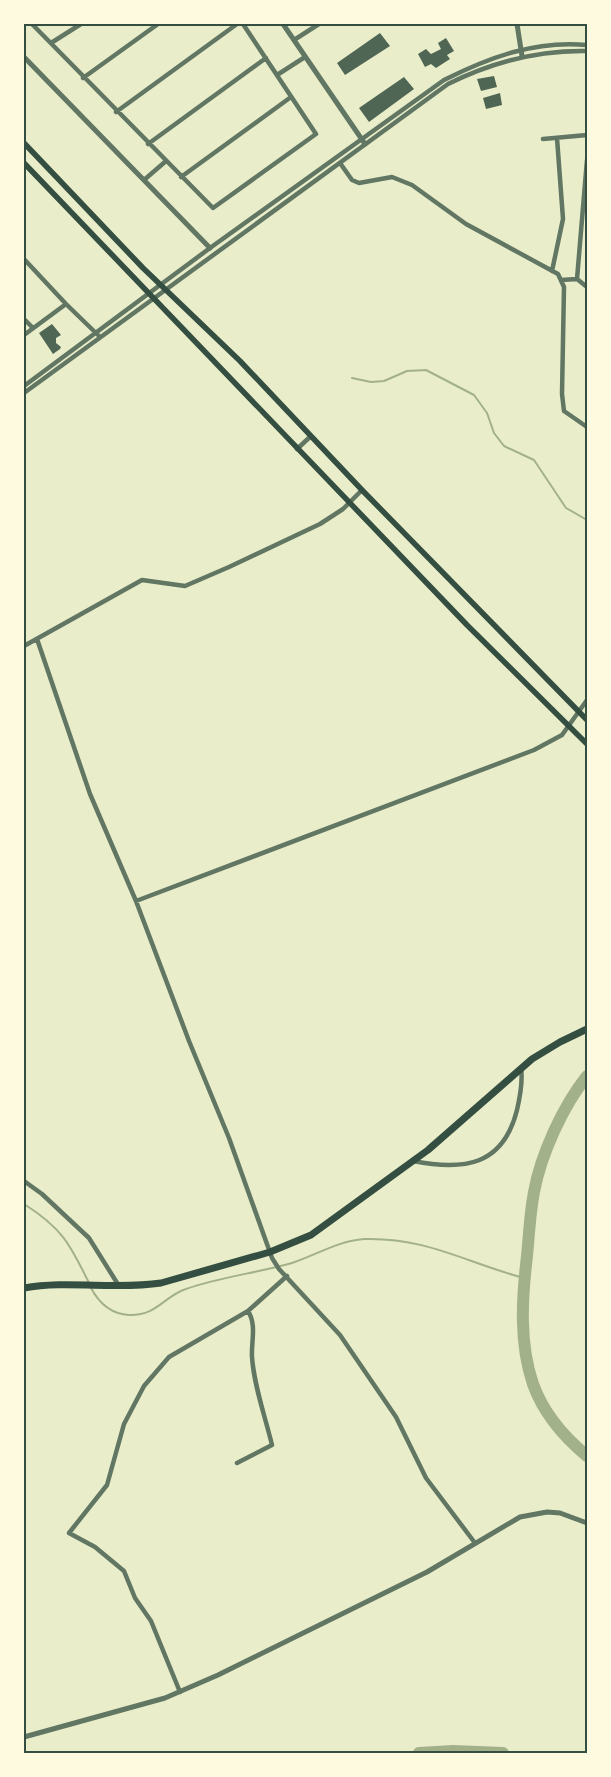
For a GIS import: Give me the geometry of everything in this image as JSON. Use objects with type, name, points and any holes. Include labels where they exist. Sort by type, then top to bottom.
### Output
[{"type":"main road","points":[[24,142],[160,285],[240,362],[587,720]]},
{"type":"main road","points":[[24,163],[298,449],[587,744]]},
{"type":"main road","points":[[24,1288],[161,1283],[271,1255],[311,1234],[413,1161],[447,1134],[521,1068],[544,1052],[587,1030]]},
{"type":"street","points":[[32,24],[116,112],[213,208],[316,134],[243,24]]},
{"type":"street","points":[[51,44],[81,24]]},
{"type":"street","points":[[84,78],[151,26],[158,24]]},
{"type":"street","points":[[116,112],[237,24]]},
{"type":"street","points":[[283,24],[365,144]]},
{"type":"street","points":[[294,40],[319,24]]},
{"type":"street","points":[[517,24],[522,56]]},
{"type":"street","points":[[24,386],[210,248],[444,80],[476,64],[521,48],[574,44],[587,45]]},
{"type":"street","points":[[24,393],[448,84],[478,69],[522,56],[566,51],[587,51]]},
{"type":"street","points":[[24,57],[210,248]]},
{"type":"street","points":[[277,75],[305,57]]},
{"type":"street","points":[[148,144],[266,58]]},
{"type":"street","points":[[180,177],[291,97]]},
{"type":"street","points":[[543,140],[587,135]]},
{"type":"street","points":[[552,270],[563,219],[557,138]]},
{"type":"street","points":[[576,279],[587,160]]},
{"type":"street","points":[[144,180],[166,161]]},
{"type":"street","points":[[340,163],[352,180],[359,183],[392,177],[412,185],[466,224],[558,274],[564,287],[562,394],[564,412],[587,426]]},
{"type":"street","points":[[24,259],[101,338]]},
{"type":"street","points":[[561,280],[576,279],[587,287]]},
{"type":"street","points":[[24,335],[66,304]]},
{"type":"street","points":[[24,319],[33,328]]},
{"type":"street","points":[[298,449],[311,436]]},
{"type":"street","points":[[24,646],[142,580],[185,586],[320,524],[350,502],[362,490]]},
{"type":"street","points":[[37,639],[90,794],[136,901],[189,1041],[230,1138],[271,1255],[285,1274],[340,1335],[396,1416],[426,1478],[475,1543]]},
{"type":"street","points":[[136,901],[534,750],[557,739],[569,727],[587,700]]},
{"type":"street","points":[[413,1161],[426,1164],[473,1163],[488,1158],[500,1146],[512,1129],[518,1104],[521,1068]]},
{"type":"street","points":[[24,1181],[89,1238],[118,1286]]},
{"type":"street","points":[[180,1692],[151,1620],[135,1598],[124,1571],[95,1547],[69,1533],[107,1485],[124,1424],[144,1386],[170,1357],[248,1311],[285,1274]]},
{"type":"street","points":[[237,1463],[272,1445],[258,1391],[252,1357],[252,1317],[248,1311]]},
{"type":"street","points":[[24,1737],[142,1705],[180,1692],[426,1572],[504,1525],[535,1512],[560,1514],[587,1524]]},
{"type":"building","points":[[380,33],[390,46],[345,75],[337,63]]},
{"type":"building","points":[[446,38],[454,51],[447,55],[450,59],[436,68],[431,64],[425,67],[418,54],[426,49],[431,54],[441,49],[438,43]]},
{"type":"building","points":[[494,76],[497,87],[481,91],[477,79]]},
{"type":"building","points":[[404,77],[414,89],[369,122],[359,108]]},
{"type":"building","points":[[500,93],[502,105],[486,109],[483,98]]},
{"type":"building","points":[[52,324],[61,335],[56,338],[56,343],[61,347],[53,354],[39,333]]},
{"type":"waterway","points":[[352,378],[371,382],[384,381],[407,371],[426,370],[474,395],[487,413],[494,433],[504,446],[534,460],[566,508],[587,520]]},
{"type":"waterway","points":[[587,1076],[570,1101],[554,1131],[537,1177],[531,1216],[523,1320],[525,1353],[537,1394],[555,1423],[570,1441],[587,1456]]},
{"type":"waterway","points":[[24,1204],[48,1221],[64,1238],[89,1283]]},
{"type":"waterway","points":[[91,1288],[102,1303],[111,1310],[129,1315],[139,1314],[154,1309],[178,1292],[186,1289],[212,1281],[292,1263],[336,1245],[364,1239],[386,1239],[407,1242],[446,1252],[524,1278]]},
{"type":"waterway","points":[[419,1753],[453,1751],[503,1753]]}]
